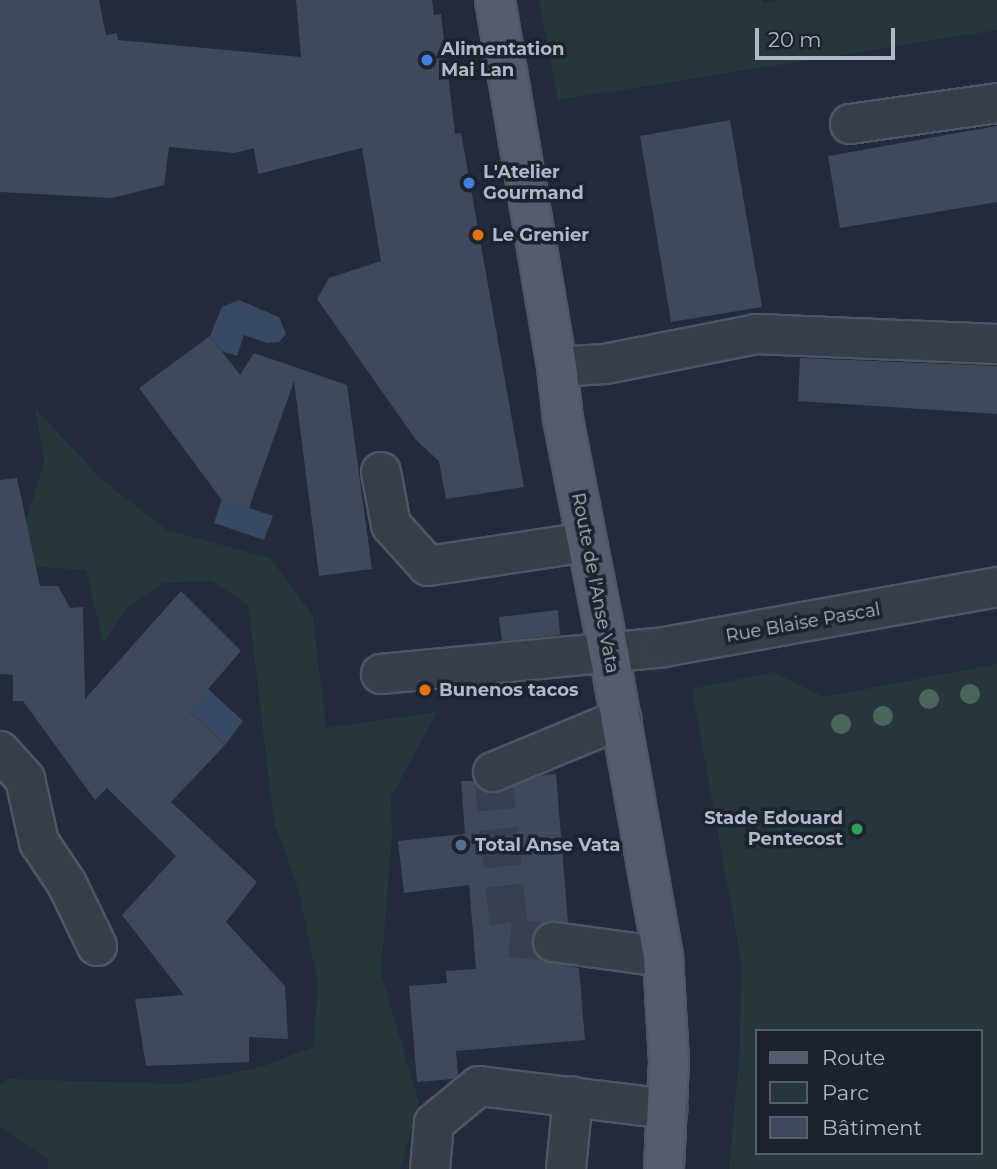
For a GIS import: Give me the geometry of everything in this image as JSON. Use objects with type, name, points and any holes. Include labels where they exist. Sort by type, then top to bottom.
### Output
[{"type":"main road","name":"Route de l'Anse Vata","points":[[495,0],[558,367],[564,419],[663,957],[669,1062],[664,1169]]},
{"type":"street","points":[[850,124],[997,103]]},
{"type":"street","points":[[558,367],[605,364],[756,334],[997,344]]},
{"type":"street","points":[[381,472],[391,525],[428,566],[586,542]]},
{"type":"street","name":"Rue Blaise Pascal","points":[[382,674],[609,653],[705,641],[997,587]]},
{"type":"street","points":[[493,772],[621,719]]},
{"type":"street","points":[[0,751],[25,779],[40,842],[67,884],[97,946]]},
{"type":"street","points":[[553,942],[663,957]]},
{"type":"street","points":[[430,1169],[434,1123],[479,1086],[668,1109]]},
{"type":"street","points":[[566,1169],[573,1096]]},
{"type":"green space","points":[[539,0],[762,0],[763,3],[776,0],[997,0],[997,30],[558,100]]},
{"type":"green space","points":[[35,408],[102,480],[167,530],[270,558],[313,616],[326,728],[437,712],[391,797],[392,835],[381,973],[419,1103],[400,1169],[48,1169],[47,1158],[0,1126],[0,1085],[9,1079],[179,1084],[261,1067],[313,1047],[318,984],[299,892],[274,821],[248,605],[212,581],[163,583],[128,607],[103,642],[86,570],[13,565],[44,462]]},
{"type":"green space","name":"Stade Edouard Pentecost","points":[[997,664],[997,1169],[729,1169],[740,1047],[741,960],[692,689],[773,672],[823,697]]},
{"type":"water","points":[[239,300],[279,317],[286,334],[279,342],[267,343],[244,335],[237,356],[222,351],[210,336],[222,307]]},
{"type":"water","points":[[222,499],[273,516],[264,540],[214,523]]},
{"type":"water","points":[[197,679],[243,721],[225,745],[179,701]]},
{"type":"building","points":[[0,0],[99,0],[106,35],[117,33],[118,40],[301,57],[296,0],[432,0],[434,15],[441,14],[455,134],[461,133],[524,487],[446,499],[439,461],[416,440],[317,299],[329,278],[381,261],[362,148],[258,174],[254,148],[234,153],[169,147],[164,185],[112,198],[0,192]]},
{"type":"building","points":[[730,120],[762,307],[671,322],[640,136]]},
{"type":"building","points":[[997,126],[997,202],[840,228],[828,156]]},
{"type":"building","points":[[210,336],[240,375],[254,353],[347,385],[372,569],[319,576],[294,381],[249,508],[221,499],[139,388]]},
{"type":"building","points":[[800,358],[997,366],[997,414],[798,401]]},
{"type":"building","points":[[17,478],[40,586],[58,586],[70,608],[83,607],[85,699],[181,591],[241,651],[189,711],[225,745],[171,802],[257,882],[226,922],[285,986],[288,1039],[249,1037],[249,1062],[146,1066],[135,999],[184,995],[122,915],[176,856],[107,788],[95,800],[23,701],[13,701],[13,675],[0,674],[0,480]]},
{"type":"building","points":[[558,610],[560,635],[502,641],[499,617]]},
{"type":"building","points":[[556,774],[568,922],[544,922],[535,929],[531,940],[533,951],[540,960],[579,968],[585,1040],[456,1051],[458,1075],[453,1079],[417,1082],[409,986],[447,983],[446,971],[476,969],[469,885],[404,893],[398,841],[465,834],[461,781],[473,781],[480,790],[491,794],[543,775]]},
{"type":"tunnel","points":[[493,772],[510,938],[553,942]]},
{"type":"place","name":"Alimentation Mai Lan","points":[[427,60]]},
{"type":"place","name":"L'Atelier Gourmand","points":[[469,183]]},
{"type":"place","name":"Le Grenier","points":[[478,235]]},
{"type":"place","name":"Bunenos tacos","points":[[425,690]]},
{"type":"place","name":"Stade Edouard Pentecost","points":[[857,829]]},
{"type":"place","name":"Total Anse Vata","points":[[461,845]]}]
